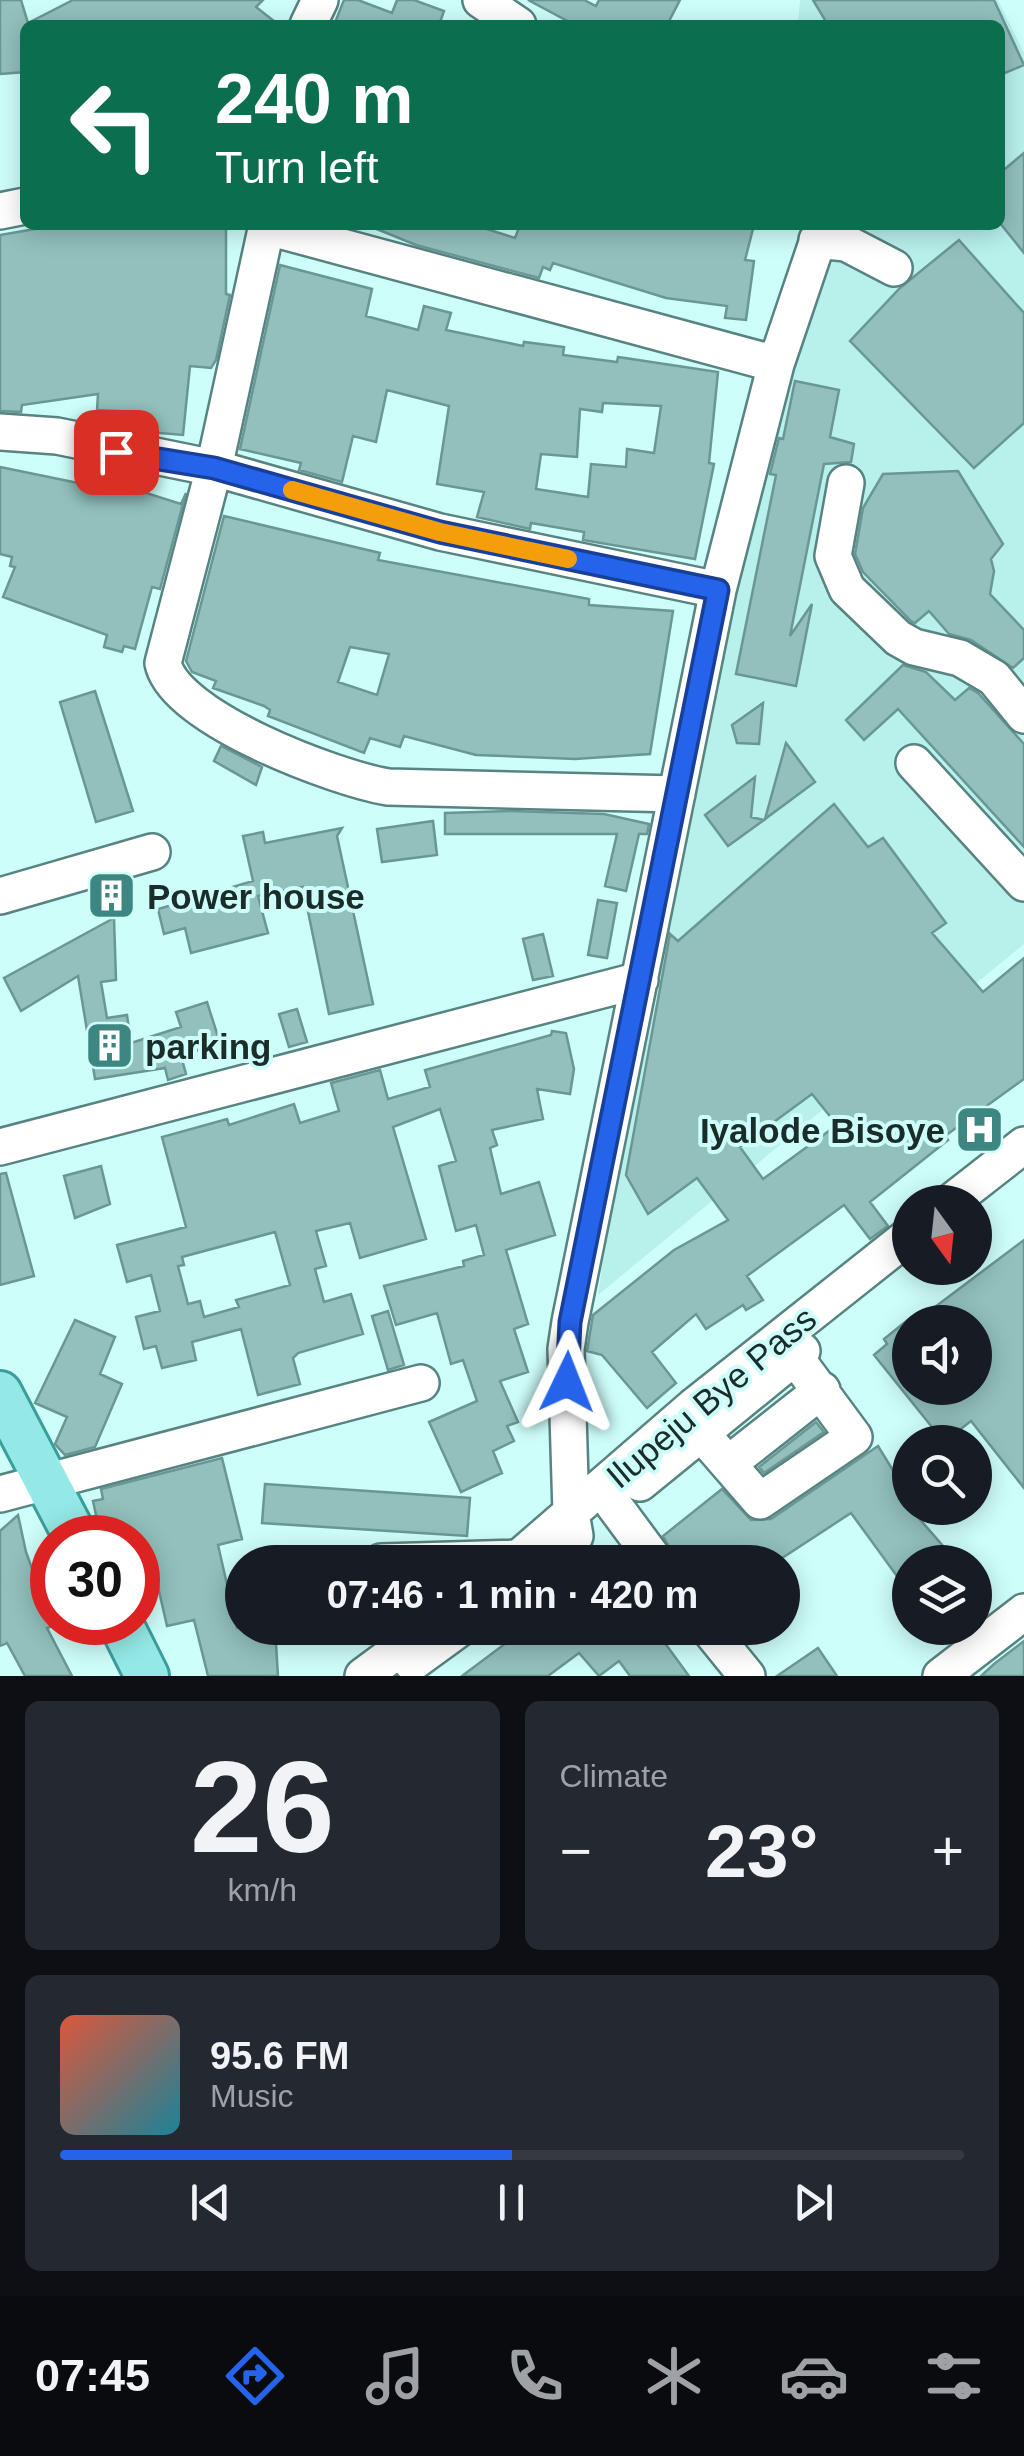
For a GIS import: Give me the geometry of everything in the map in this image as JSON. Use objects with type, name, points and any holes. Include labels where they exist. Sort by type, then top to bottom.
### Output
[{"type":"main road","points":[[0,1393],[64,1515]]},
{"type":"main road","points":[[132,1645],[148,1676]]},
{"type":"street","points":[[481,0],[511,20]]},
{"type":"street","points":[[267,230],[214,468],[164,663],[167,680],[184,696],[290,759],[344,779],[388,788],[677,794]]},
{"type":"street","points":[[283,230],[776,364]]},
{"type":"street","points":[[573,1525],[566,1349],[718,590],[776,364],[820,232],[894,268]]},
{"type":"street","points":[[0,432],[57,436],[214,468],[440,532],[718,590]]},
{"type":"street","points":[[846,483],[833,556],[847,588],[898,638],[914,647],[960,658],[994,678],[1024,715]]},
{"type":"street","points":[[914,762],[1024,883]]},
{"type":"street","points":[[0,896],[152,852]]},
{"type":"street","points":[[0,1147],[640,980]]},
{"type":"street","points":[[972,1185],[1024,1144]]},
{"type":"street","points":[[992,1200],[1024,1175]]},
{"type":"street","name":"Ilupeju Bye Pass","points":[[547,1545],[573,1525],[693,1407],[892,1249]]},
{"type":"street","name":"Ilupeju Bye Pass","points":[[573,1525],[613,1504],[892,1280]]},
{"type":"street","points":[[702,1434],[760,1501],[854,1437],[794,1357]]},
{"type":"street","points":[[0,1494],[421,1383]]},
{"type":"street","points":[[728,1464],[822,1390]]},
{"type":"street","points":[[613,1504],[643,1545]]},
{"type":"street","points":[[940,1676],[1024,1612]]},
{"type":"street","points":[[363,1676],[405,1645]]},
{"type":"street","points":[[395,1676],[437,1645]]},
{"type":"street","points":[[721,1645],[746,1676]]},
{"type":"shaded area","points":[[800,0],[998,0],[1024,53],[1024,944],[598,1295],[660,872],[824,230],[1005,230],[1005,20],[798,20]]},
{"type":"building","points":[[0,0],[21,0],[27,20],[20,20],[20,72],[0,74]]},
{"type":"building","points":[[73,0],[263,0],[256,7],[273,20],[34,20]]},
{"type":"building","points":[[344,0],[358,0],[392,13],[397,0],[414,0],[444,11],[441,20],[336,20]]},
{"type":"building","points":[[528,0],[584,0],[596,6],[599,0],[680,0],[670,20],[566,20]]},
{"type":"building","points":[[813,0],[994,0],[1003,20],[825,20]]},
{"type":"building","points":[[1005,24],[1024,65],[1005,73]]},
{"type":"building","points":[[1024,153],[1024,253],[1005,229],[1005,169]]},
{"type":"building","points":[[29,230],[226,230],[226,294],[230,295],[216,360],[211,368],[190,366],[183,435],[137,431],[139,412],[97,410],[98,394],[22,405],[21,412],[0,411],[0,235]]},
{"type":"building","points":[[379,230],[490,230],[515,238],[518,230],[753,230],[745,260],[754,261],[746,320],[725,318],[727,306],[666,298],[553,263],[550,270],[543,267],[539,278],[416,245]]},
{"type":"building","points":[[959,240],[1024,313],[1024,423],[974,468],[850,341],[900,288]]},
{"type":"building","points":[[280,265],[372,289],[366,316],[418,330],[424,306],[451,313],[446,330],[523,346],[524,342],[564,347],[563,355],[617,362],[618,357],[718,372],[709,463],[714,464],[695,559],[583,540],[584,532],[531,523],[530,529],[477,517],[484,492],[437,484],[449,406],[387,390],[376,442],[353,436],[342,482],[299,470],[301,463],[240,449]],"holes":[[[603,403],[661,406],[654,453],[627,449],[626,467],[591,464],[588,497],[536,489],[541,454],[577,457],[580,409],[602,412]]]},
{"type":"building","points":[[795,381],[839,390],[830,437],[854,444],[851,462],[824,464],[790,636],[812,604],[796,686],[736,674],[776,475],[770,474],[779,438],[783,439]]},
{"type":"building","points":[[0,467],[83,484],[86,474],[181,504],[186,493],[160,589],[152,587],[135,649],[124,646],[122,652],[104,647],[107,635],[3,597],[15,567],[10,566],[12,557],[0,554]]},
{"type":"building","points":[[958,471],[1003,544],[991,559],[994,571],[990,594],[1024,630],[1024,658],[1013,668],[971,640],[949,634],[929,611],[915,623],[911,621],[863,572],[855,554],[863,508],[883,474]]},
{"type":"building","points":[[224,516],[380,553],[378,560],[589,599],[589,605],[673,611],[650,754],[575,759],[476,755],[404,736],[400,747],[370,738],[364,753],[268,716],[270,710],[264,706],[213,688],[216,681],[192,672],[186,661]],"holes":[[[350,647],[389,654],[377,695],[338,682]]]},
{"type":"building","points":[[903,665],[926,672],[955,700],[969,688],[978,693],[1024,744],[1024,847],[898,709],[864,740],[846,720]]},
{"type":"building","points":[[95,691],[133,811],[96,822],[60,702]]},
{"type":"building","points":[[763,703],[759,744],[737,743],[732,725]]},
{"type":"building","points":[[786,743],[815,782],[765,819]]},
{"type":"building","points":[[221,746],[262,767],[256,785],[214,761]]},
{"type":"building","points":[[755,777],[751,817],[764,820],[728,846],[705,815]]},
{"type":"building","points":[[834,804],[868,847],[883,838],[946,923],[932,933],[983,992],[1024,958],[1024,1079],[945,1136],[948,1140],[870,1202],[888,1226],[870,1239],[844,1205],[747,1276],[763,1300],[746,1310],[743,1305],[706,1329],[696,1314],[652,1352],[676,1383],[647,1408],[602,1355],[587,1351],[593,1315],[674,1250],[728,1220],[697,1178],[648,1214],[626,1175],[670,934],[678,941]],"holes":[[[812,1094],[837,1125],[763,1179],[740,1147]]]},
{"type":"building","points":[[445,813],[604,814],[649,824],[647,834],[639,834],[626,891],[605,886],[617,834],[445,834]]},
{"type":"building","points":[[433,821],[437,855],[382,862],[377,829]]},
{"type":"building","points":[[342,828],[337,836],[373,1004],[329,1014],[303,887],[258,896],[268,933],[191,953],[185,928],[164,934],[158,909],[253,881],[243,836],[263,832],[265,843]]},
{"type":"building","points":[[598,900],[617,903],[607,958],[588,955]]},
{"type":"building","points":[[114,918],[116,980],[101,982],[107,1018],[127,1015],[131,1043],[181,1027],[176,1012],[207,1002],[220,1043],[181,1056],[186,1074],[168,1080],[165,1068],[95,1079],[78,976],[21,1011],[4,978]]},
{"type":"building","points":[[543,934],[553,976],[533,980],[523,939]]},
{"type":"building","points":[[297,1009],[307,1042],[289,1047],[279,1014]]},
{"type":"building","points":[[552,1031],[566,1033],[574,1069],[570,1094],[537,1089],[543,1119],[492,1130],[497,1145],[490,1148],[501,1194],[539,1182],[555,1235],[506,1250],[528,1324],[514,1329],[528,1372],[500,1381],[518,1422],[507,1426],[514,1441],[493,1451],[502,1473],[461,1492],[429,1422],[477,1401],[463,1360],[451,1364],[437,1313],[396,1325],[384,1286],[464,1266],[463,1261],[484,1255],[476,1225],[456,1231],[439,1166],[456,1161],[440,1109],[393,1127],[426,1239],[360,1258],[350,1223],[316,1231],[326,1266],[315,1269],[324,1302],[351,1294],[363,1334],[298,1353],[293,1358],[300,1384],[258,1395],[241,1329],[192,1342],[196,1360],[162,1368],[156,1346],[144,1349],[136,1317],[160,1311],[151,1275],[127,1282],[117,1245],[186,1227],[162,1137],[227,1119],[229,1125],[294,1104],[300,1123],[339,1111],[331,1083],[380,1070],[388,1099],[430,1087],[425,1070],[551,1035]],"holes":[[[275,1232],[290,1285],[236,1300],[239,1307],[204,1317],[200,1301],[188,1304],[178,1266],[184,1265],[182,1257]]]},
{"type":"building","points":[[101,1166],[110,1204],[75,1218],[64,1176]]},
{"type":"building","points":[[6,1173],[34,1276],[0,1285],[0,1174]]},
{"type":"building","points":[[1024,1240],[1024,1488],[992,1448],[992,1425],[974,1425],[971,1421],[966,1425],[930,1425],[914,1405],[992,1405],[992,1305],[938,1305],[964,1285],[992,1285],[992,1264]]},
{"type":"building","points":[[388,1311],[404,1365],[388,1370],[372,1316]]},
{"type":"building","points":[[75,1320],[115,1337],[100,1374],[122,1384],[95,1447],[65,1455],[55,1444],[67,1417],[35,1403]]},
{"type":"building","points":[[892,1333],[892,1377],[874,1355],[887,1344],[884,1339]]},
{"type":"building","points":[[816,1422],[824,1432],[764,1473],[759,1467]]},
{"type":"building","points":[[878,1446],[892,1469],[892,1525],[925,1525],[942,1545],[892,1545],[892,1569],[851,1513],[800,1546],[668,1545],[663,1536],[722,1489],[751,1520],[771,1519]]},
{"type":"building","points":[[222,1458],[242,1539],[218,1545],[225,1576],[225,1645],[276,1645],[278,1676],[208,1676],[194,1620],[167,1626],[160,1596],[160,1515],[96,1515],[93,1501],[103,1499],[101,1489]]},
{"type":"building","points":[[265,1484],[470,1498],[467,1536],[262,1523]]},
{"type":"building","points":[[18,1515],[30,1563],[30,1645],[56,1645],[72,1676],[25,1676],[7,1643],[0,1646],[0,1531]]},
{"type":"building","points":[[1024,1641],[1024,1676],[981,1676],[994,1664]]},
{"type":"building","points":[[503,1645],[666,1645],[689,1676],[630,1676],[619,1661],[599,1676],[579,1653],[548,1676],[462,1676]]},
{"type":"building","points":[[818,1648],[837,1676],[777,1676]]},
{"type":"slow traffic","points":[[292,490],[440,532],[568,559]]},
{"type":"place","name":"Power house","points":[[112,896]]},
{"type":"place","name":"parking","points":[[110,1046]]},
{"type":"place","name":"Iyalode Bisoye","points":[[980,1130]]},
{"type":"route","points":[[116,452],[214,468],[440,532],[718,590],[570,1322],[567,1382]]}]
